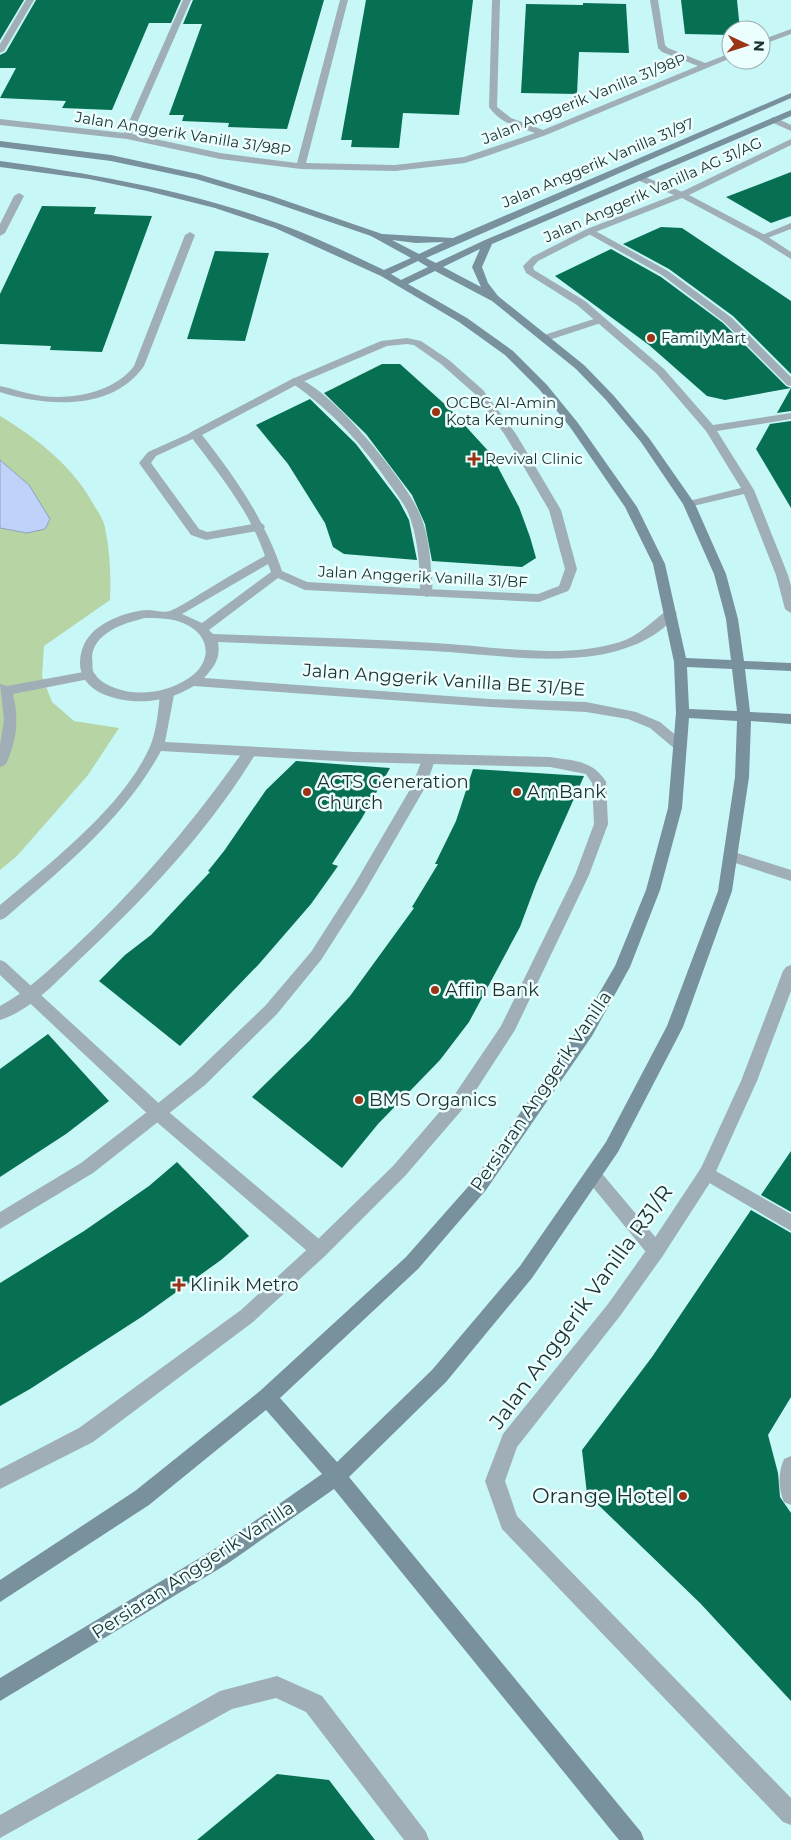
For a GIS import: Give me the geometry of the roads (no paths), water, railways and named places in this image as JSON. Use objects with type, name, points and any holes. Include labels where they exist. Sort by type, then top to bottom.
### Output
[{"type":"main road","name":"Jalan Anggerik Vanilla 31/97","points":[[384,274],[458,239],[791,96]]},
{"type":"main road","name":"Jalan Anggerik Vanilla 31/97","points":[[401,284],[488,242],[791,113]]},
{"type":"main road","name":"Persiaran Anggerik Vanilla","points":[[0,144],[101,157],[198,177],[269,198],[374,234],[496,299],[580,368],[610,398],[645,440],[689,504],[720,574],[732,619],[744,716],[742,777],[725,892],[675,1028],[612,1147],[526,1272],[439,1376],[336,1476],[220,1557],[0,1690]]},
{"type":"main road","name":"Persiaran Anggerik Vanilla","points":[[0,164],[89,176],[218,206],[278,226],[384,274],[463,320],[509,353],[543,387],[574,425],[631,507],[659,564],[680,662],[683,713],[675,808],[653,890],[622,967],[586,1031],[480,1185],[412,1263],[267,1397],[142,1498],[0,1592]]},
{"type":"main road","points":[[374,234],[416,240],[458,239]]},
{"type":"main road","points":[[488,242],[477,267],[483,283],[496,299]]},
{"type":"main road","points":[[680,662],[791,668]]},
{"type":"main road","points":[[683,713],[791,719]]},
{"type":"main road","points":[[267,1397],[336,1476],[633,1840]]},
{"type":"street","points":[[0,51],[30,0]]},
{"type":"street","points":[[127,136],[187,0]]},
{"type":"street","points":[[301,166],[344,0]]},
{"type":"street","points":[[496,0],[493,107],[496,113],[505,118],[543,133]]},
{"type":"street","points":[[654,0],[661,46],[665,50],[706,66]]},
{"type":"street","points":[[771,39],[791,31]]},
{"type":"street","name":"Jalan Anggerik Vanilla 31/98P","points":[[0,122],[127,136],[220,156],[301,166],[395,168],[465,160],[543,133],[721,59]]},
{"type":"street","points":[[774,120],[791,128]]},
{"type":"street","name":"Jalan Anggerik Vanilla AG 31/AG","points":[[600,320],[581,303],[529,271],[528,266],[534,259],[590,231],[682,195],[791,142]]},
{"type":"street","points":[[640,178],[682,195],[762,237],[791,256]]},
{"type":"street","points":[[0,233],[19,196]]},
{"type":"street","points":[[762,237],[791,226]]},
{"type":"street","points":[[590,231],[665,273],[728,320],[791,383]]},
{"type":"street","points":[[0,389],[22,396],[49,400],[82,398],[108,390],[130,378],[139,366],[190,235]]},
{"type":"street","points":[[545,338],[600,320],[660,371],[710,429],[748,490],[782,575],[791,609]]},
{"type":"street","name":"Jalan Anggerik Vanilla 31/BF","points":[[259,527],[206,536],[195,532],[145,463],[152,454],[195,434],[296,381],[384,343],[407,341],[417,343],[445,362],[479,392],[510,434],[555,510],[572,569],[564,588],[539,598],[305,586],[276,573]]},
{"type":"street","points":[[296,381],[316,394],[353,428],[384,466],[414,513],[427,572],[426,593]]},
{"type":"street","points":[[710,429],[791,416]]},
{"type":"street","points":[[195,434],[234,483],[259,527],[272,557],[276,573],[206,633]]},
{"type":"street","points":[[689,504],[748,490]]},
{"type":"street","points":[[171,615],[195,603],[242,573],[272,557]]},
{"type":"street","name":"Jalan Anggerik Vanilla BE 31/BE","points":[[206,633],[562,655],[622,646],[647,634],[671,613]]},
{"type":"street","points":[[171,615],[194,623],[206,633],[213,649],[211,660],[205,672],[195,682],[168,695],[151,698],[119,695],[106,690],[89,675],[85,658],[89,644],[99,633],[114,623],[132,616],[171,615]]},
{"type":"street","points":[[0,762],[11,738],[11,713],[3,690],[89,675]]},
{"type":"street","name":"Jalan Anggerik Vanilla BE 31/BE","points":[[195,682],[480,702],[586,707],[631,715],[655,725],[680,746]]},
{"type":"street","points":[[0,914],[88,836],[136,782],[157,746],[168,695]]},
{"type":"street","points":[[0,1478],[86,1434],[247,1316],[319,1250],[399,1171],[462,1099],[507,1030],[582,875],[601,824],[599,782],[591,771],[576,766],[550,762],[428,760],[250,753],[157,746]]},
{"type":"street","points":[[0,1014],[31,995],[104,930],[151,880],[192,831],[250,753]]},
{"type":"street","points":[[0,1221],[87,1168],[158,1113],[199,1080],[271,1010],[316,956],[359,889],[419,786],[428,760]]},
{"type":"street","points":[[731,856],[791,876]]},
{"type":"street","points":[[0,966],[158,1113],[319,1250]]},
{"type":"street","name":"Jalan Anggerik Vanilla R31/R","points":[[791,971],[749,1081],[707,1173],[656,1251],[614,1310],[510,1441],[494,1481],[509,1522],[791,1814]]},
{"type":"street","points":[[707,1173],[791,1223]]},
{"type":"street","points":[[593,1175],[656,1251]]},
{"type":"street","points":[[791,1466],[789,1472],[791,1494]]},
{"type":"street","points":[[0,1827],[228,1699],[277,1688],[314,1704],[418,1840]]},
{"type":"water","points":[[0,460],[29,485],[50,519],[45,529],[27,533],[0,528]]},
{"type":"place","name":"FamilyMart","points":[[651,338]]},
{"type":"place","name":"OCBC Al-Amin Kota Kemuning","points":[[436,412]]},
{"type":"place","name":"Revival Clinic","points":[[474,459]]},
{"type":"place","name":"ACTS Generation Church","points":[[307,792]]},
{"type":"place","name":"AmBank","points":[[517,792]]},
{"type":"place","name":"Affin Bank","points":[[435,990]]},
{"type":"place","name":"BMS Organics","points":[[359,1100]]},
{"type":"place","name":"Klinik Metro","points":[[179,1285]]},
{"type":"place","name":"Orange Hotel","points":[[683,1496]]}]
